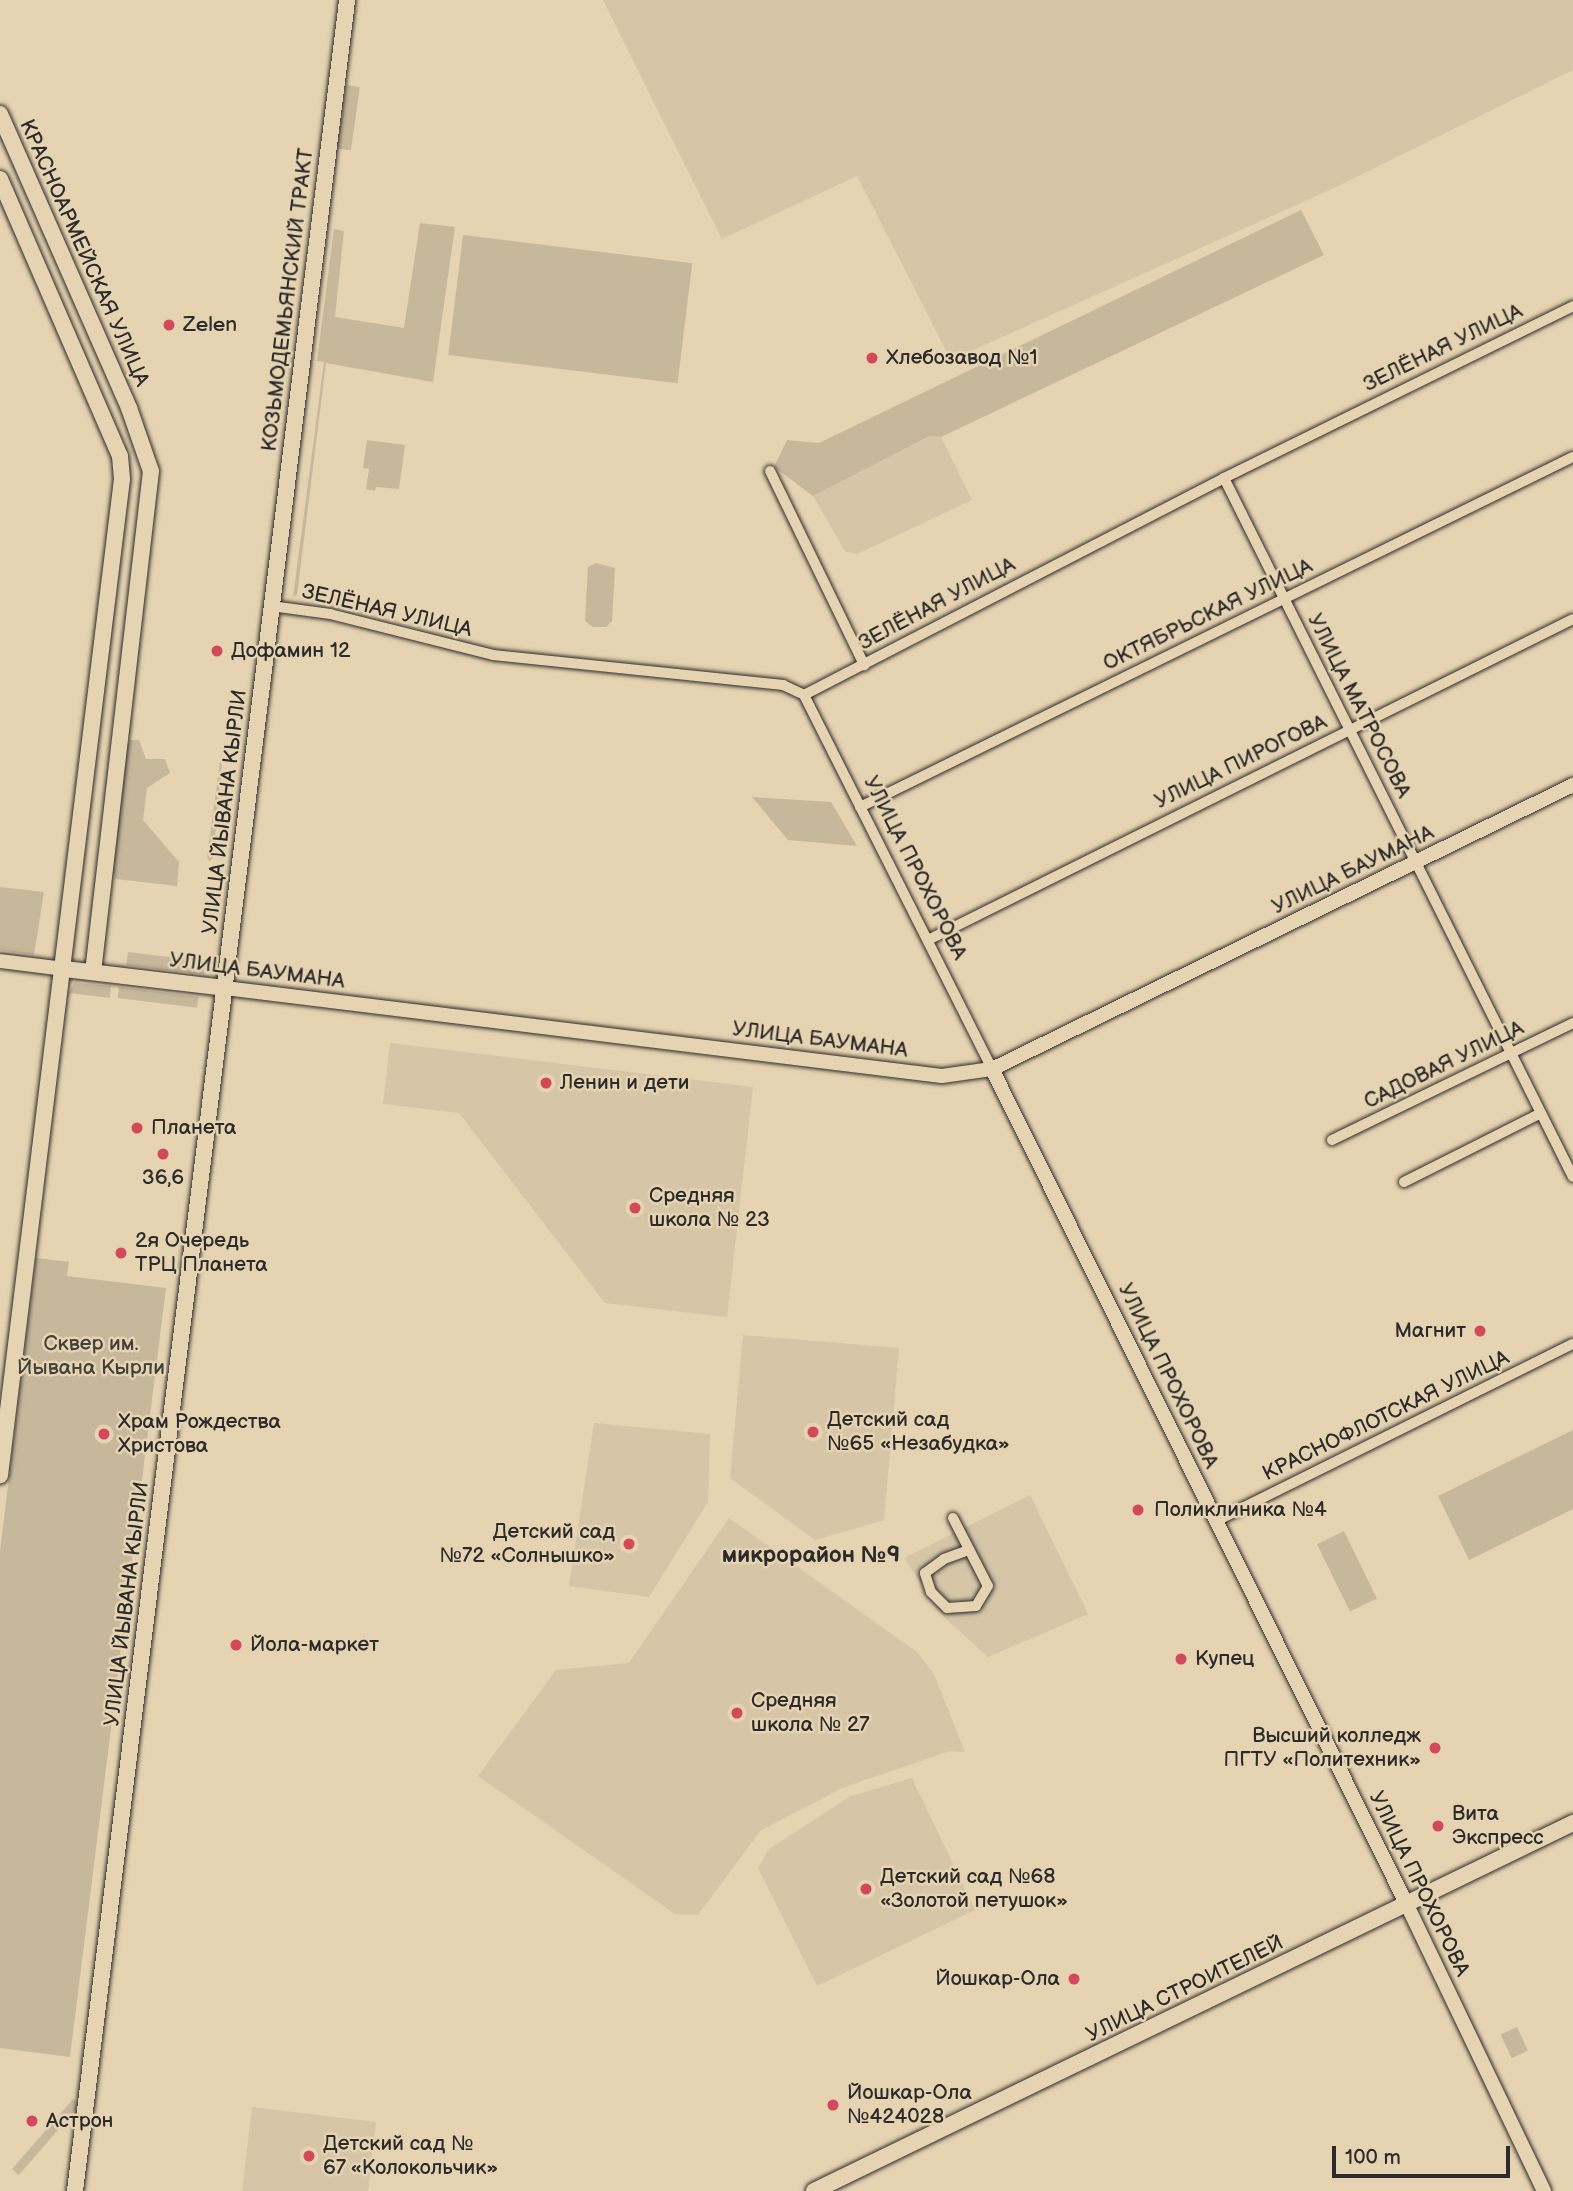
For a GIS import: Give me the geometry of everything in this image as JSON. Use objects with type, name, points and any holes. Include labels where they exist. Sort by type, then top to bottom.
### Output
[{"type":"main road","name":"КОЗЬМОДЕМЬЯНСКИЙ ТРАКТ","points":[[271,606],[347,0]]},
{"type":"main road","name":"КРАСНОАРМЕЙСКАЯ УЛИЦА","points":[[0,114],[128,408]]},
{"type":"main road","points":[[0,1476],[122,479],[120,456],[0,181],[25,171]]},
{"type":"main road","points":[[93,972],[150,482],[144,445],[128,408],[104,419]]},
{"type":"main road","name":"УЛИЦА ЙЫВАНА КЫРЛИ","points":[[75,2191],[271,606]]},
{"type":"main road","points":[[91,740],[119,743]]},
{"type":"main road","name":"УЛИЦА БАУМАНА","points":[[64,969],[225,988]]},
{"type":"main road","name":"УЛИЦА СТРОИТЕЛЕЙ","points":[[814,2191],[1573,1823]]},
{"type":"street","name":"ЗЕЛЁНАЯ УЛИЦА","points":[[271,606],[330,614],[493,655],[783,685],[804,695],[1224,478],[1570,308]]},
{"type":"street","points":[[1570,308],[1573,322]]},
{"type":"street","name":"ОКТЯБРЬСКАЯ УЛИЦА","points":[[860,807],[1573,457]]},
{"type":"street","points":[[770,471],[864,665]]},
{"type":"street","name":"УЛИЦА МАТРОСОВА","points":[[1224,478],[1573,1177]]},
{"type":"street","name":"УЛИЦА ПИРОГОВА","points":[[928,940],[1573,620]]},
{"type":"street","name":"УЛИЦА ПРОХОРОВА","points":[[804,695],[1407,1905],[1544,2191]]},
{"type":"street","name":"УЛИЦА БАУМАНА","points":[[225,988],[942,1076],[992,1069],[1573,785]]},
{"type":"street","name":"УЛИЦА БАУМАНА","points":[[0,961],[64,969]]},
{"type":"street","name":"САДОВАЯ УЛИЦА","points":[[1332,1140],[1573,1023]]},
{"type":"street","points":[[1404,1182],[1541,1113]]},
{"type":"street","name":"КРАСНОФЛОТСКАЯ УЛИЦА","points":[[1216,1521],[1573,1345]]},
{"type":"street","points":[[953,1518],[970,1550],[988,1586],[976,1606],[947,1608],[931,1592],[925,1573],[944,1559],[970,1550]]},
{"type":"shaded area","points":[[603,0],[1573,0],[1573,70],[1332,189],[951,360],[857,176],[722,239]]},
{"type":"shaded area","points":[[931,436],[941,437],[972,500],[857,554],[845,551],[813,496]]},
{"type":"shaded area","name":"Средняя школа № 23","points":[[390,1043],[753,1087],[727,1317],[605,1303],[459,1113],[383,1104]]},
{"type":"shaded area","name":"Детский сад №65 «Незабудка»","points":[[743,1335],[899,1348],[884,1520],[815,1540],[730,1478]]},
{"type":"shaded area","name":"Детский сад №72 «Солнышко»","points":[[594,1423],[710,1434],[708,1502],[649,1597],[569,1586]]},
{"type":"shaded area","points":[[1030,1495],[1088,1614],[988,1657],[945,1618],[904,1558]]},
{"type":"shaded area","name":"Средняя школа № 27","points":[[729,1518],[917,1652],[934,1674],[965,1752],[950,1751],[842,1788],[760,1831],[698,1915],[675,1914],[478,1776],[556,1670],[629,1663]]},
{"type":"shaded area","name":"Детский сад №68 «Золотой петушок»","points":[[912,1778],[975,1910],[817,1986],[758,1868],[769,1849],[851,1796]]},
{"type":"shaded area","name":"Детский сад № 67 «Колокольчик»","points":[[252,2107],[376,2122],[368,2191],[242,2191]]},
{"type":"green space","points":[[346,85],[360,87],[351,150],[337,148]]},
{"type":"green space","points":[[1301,210],[1324,255],[941,437],[930,436],[813,496],[774,467],[787,440],[819,443]]},
{"type":"green space","points":[[420,223],[455,227],[433,382],[326,363],[297,595],[293,597],[324,362],[317,361],[334,229],[344,231],[335,317],[404,328]]},
{"type":"green space","points":[[463,235],[692,263],[678,383],[448,355]]},
{"type":"green space","points":[[367,440],[405,445],[399,489],[366,489],[369,469],[363,468]]},
{"type":"green space","points":[[596,563],[615,568],[612,621],[606,627],[593,627],[585,621],[588,567]]},
{"type":"green space","points":[[131,740],[139,740],[146,759],[165,759],[170,773],[147,788],[143,820],[179,862],[177,886],[116,879],[110,870],[125,748]]},
{"type":"green space","points":[[220,762],[222,765],[213,858],[209,861],[207,857]]},
{"type":"green space","points":[[752,797],[831,802],[857,846],[788,840]]},
{"type":"green space","points":[[0,887],[44,892],[34,955],[0,950]]},
{"type":"green space","points":[[128,952],[205,962],[204,974],[126,965]]},
{"type":"green space","points":[[74,983],[111,986],[110,998],[69,993]]},
{"type":"green space","points":[[119,987],[198,997],[197,1008],[118,998]]},
{"type":"green space","name":"Сквер им. Йывана Кырли","points":[[36,1258],[69,1262],[67,1276],[166,1288],[70,2057],[0,2048],[0,1551]]},
{"type":"green space","points":[[1573,1430],[1573,1509],[1469,1560],[1438,1496]]},
{"type":"green space","points":[[1344,1531],[1377,1598],[1350,1612],[1317,1544]]},
{"type":"green space","points":[[1517,2027],[1528,2051],[1512,2058],[1501,2035]]},
{"type":"green space","points":[[73,2099],[80,2105],[19,2175],[12,2169]]},
{"type":"place","name":"Zelen","points":[[169,325]]},
{"type":"place","name":"Хлебозавод №1","points":[[872,358]]},
{"type":"place","name":"Дофамин 12","points":[[217,651]]},
{"type":"place","name":"Ленин и дети","points":[[546,1083]]},
{"type":"place","name":"Планета","points":[[137,1128]]},
{"type":"place","name":"36,6","points":[[163,1154]]},
{"type":"place","name":"Средняя школа № 23","points":[[635,1208]]},
{"type":"place","name":"2я Очередь ТРЦ Планета","points":[[121,1253]]},
{"type":"place","name":"Магнит","points":[[1480,1331]]},
{"type":"place","name":"Детский сад №65 «Незабудка»","points":[[813,1432]]},
{"type":"place","name":"Храм Рождества Христова","points":[[104,1434]]},
{"type":"place","name":"Поликлиника №4","points":[[1138,1510]]},
{"type":"place","name":"Детский сад №72 «Солнышко»","points":[[629,1544]]},
{"type":"place","name":"Йола-маркет","points":[[236,1645]]},
{"type":"place","name":"Купец","points":[[1181,1659]]},
{"type":"place","name":"Средняя школа № 27","points":[[737,1713]]},
{"type":"place","name":"Высший колледж ПГТУ «Политехник»","points":[[1435,1748]]},
{"type":"place","name":"Вита Экспресс","points":[[1438,1826]]},
{"type":"place","name":"Детский сад №68 «Золотой петушок»","points":[[866,1889]]},
{"type":"place","name":"Йошкар-Ола","points":[[1074,1979]]},
{"type":"place","name":"Йошкар-Ола №424028","points":[[833,2105]]},
{"type":"place","name":"Астрон","points":[[32,2121]]},
{"type":"place","name":"Детский сад № 67 «Колокольчик»","points":[[309,2156]]},
{"type":"district","name":"микрорайон №9","points":[[811,1555]]}]
